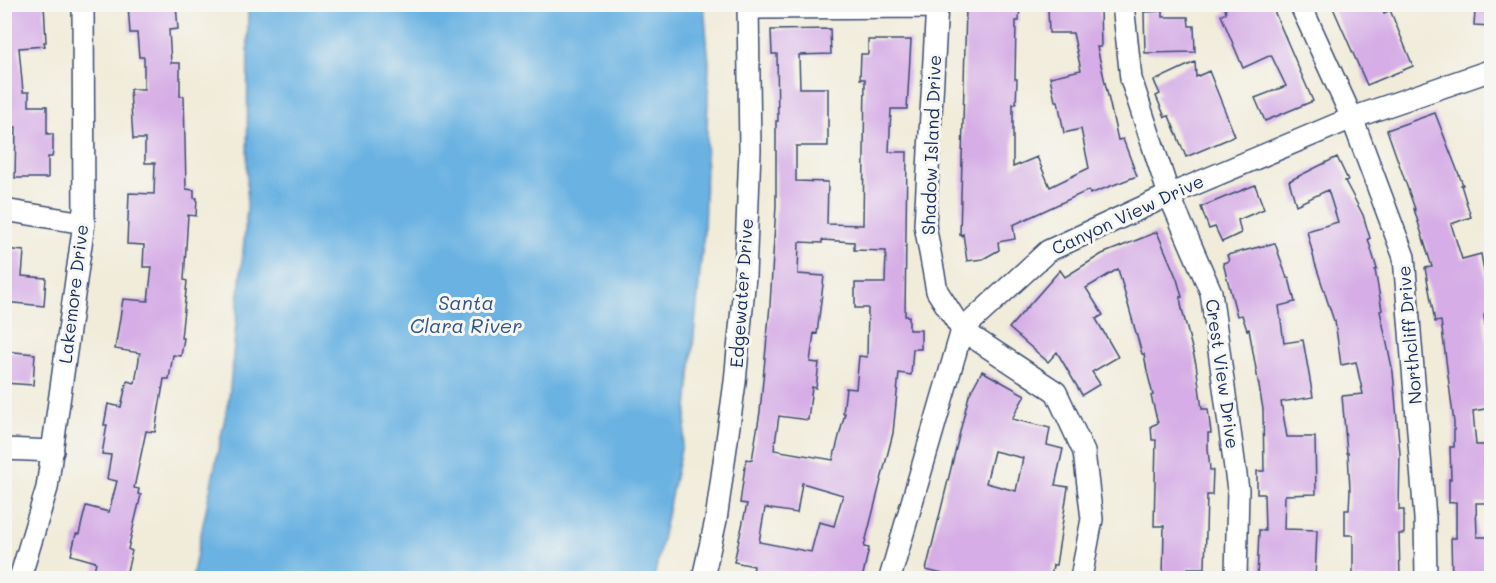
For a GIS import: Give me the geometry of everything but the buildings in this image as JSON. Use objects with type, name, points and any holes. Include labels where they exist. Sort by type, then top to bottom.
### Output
[{"type":"street","name":"Lakemore Drive","points":[[21,579],[47,488],[84,223],[83,4]]},
{"type":"street","name":"Crest View Drive","points":[[1123,4],[1131,79],[1168,195],[1211,291],[1238,490],[1236,579]]},
{"type":"street","name":"Northcliff Drive","points":[[1300,4],[1352,118],[1404,257],[1425,519],[1426,579]]},
{"type":"street","points":[[748,6],[937,6]]},
{"type":"street","name":"Edgewater Drive","points":[[702,579],[720,496],[735,382],[745,276],[750,150],[748,6]]},
{"type":"street","name":"Shadow Island Drive","points":[[937,6],[925,225],[937,291],[962,330],[1056,392],[1084,452],[1092,519],[1081,579]]},
{"type":"street","name":"Canyon View Drive","points":[[962,330],[1048,251],[1168,195],[1352,118],[1491,70]]},
{"type":"street","points":[[4,210],[84,223]]},
{"type":"street","points":[[890,579],[962,330]]},
{"type":"street","points":[[4,449],[53,451]]},
{"type":"water","name":"Santa Clara River","points":[[248,5],[704,5],[709,63],[704,231],[685,430],[654,578],[192,578],[229,398],[247,209]]}]
